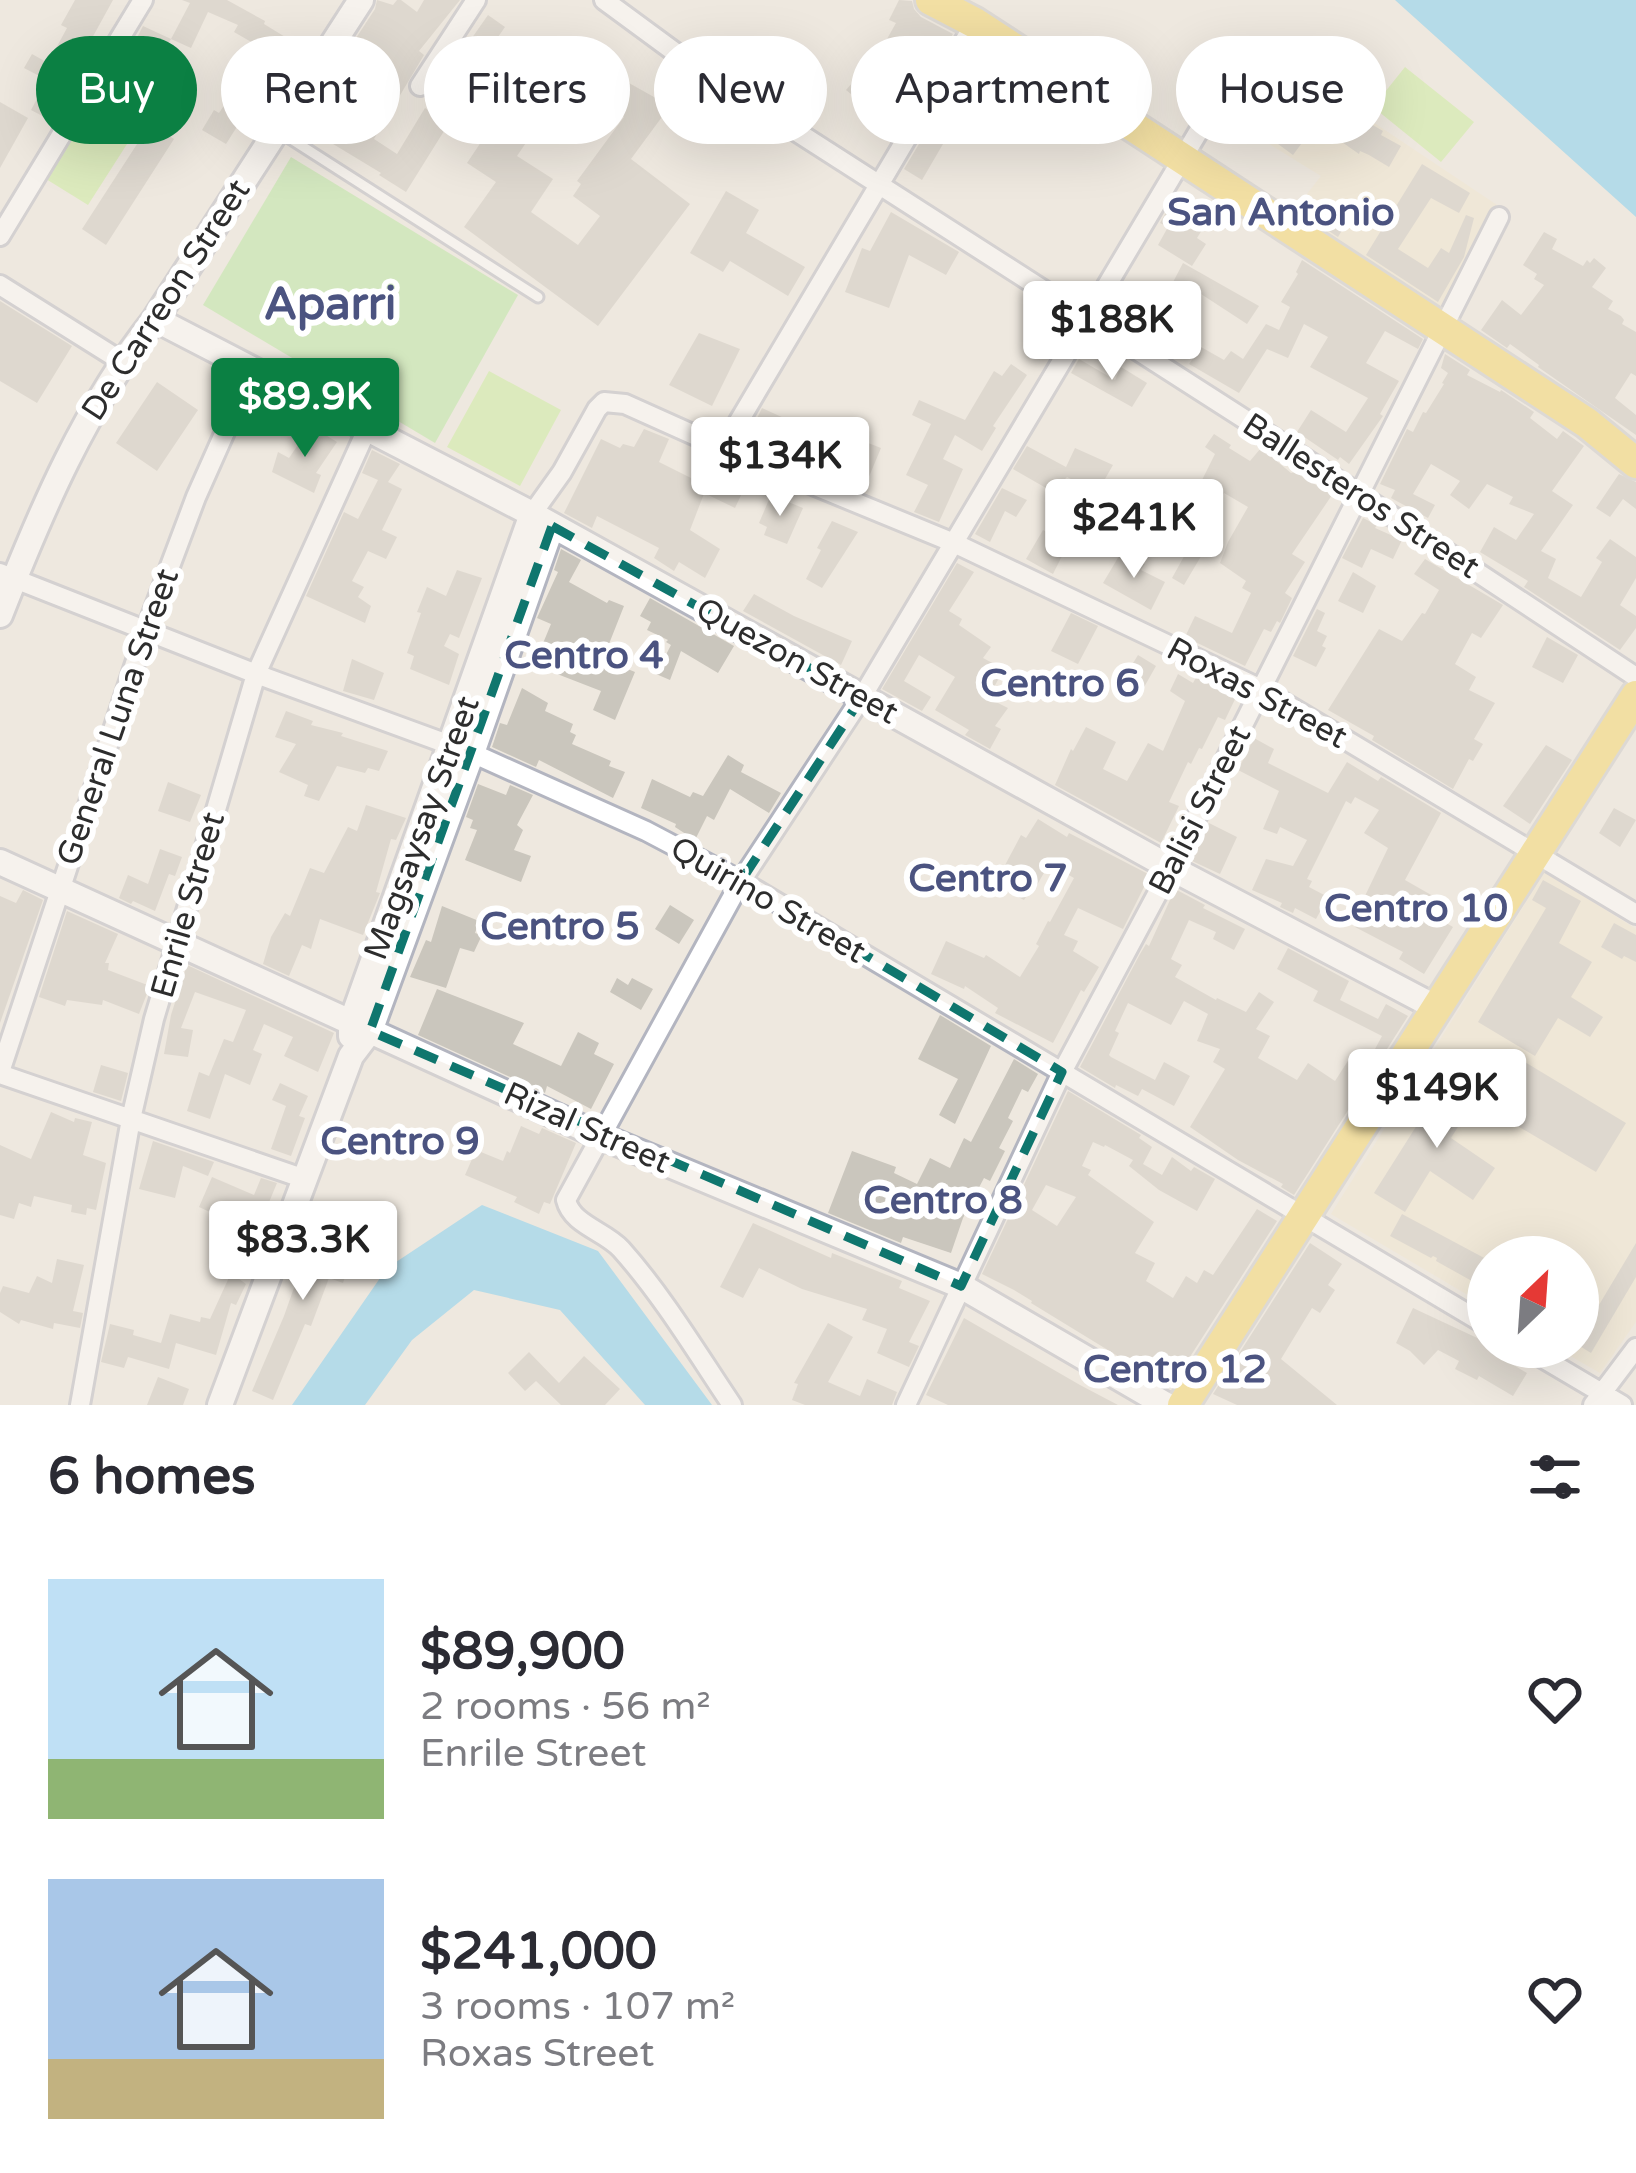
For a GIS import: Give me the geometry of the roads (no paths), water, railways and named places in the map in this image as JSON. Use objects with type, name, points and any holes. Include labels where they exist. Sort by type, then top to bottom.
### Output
[{"type":"main road","points":[[931,0],[975,23],[1587,423],[1636,463]]},
{"type":"main road","points":[[1184,1405],[1636,696]]},
{"type":"street","points":[[0,236],[143,0]]},
{"type":"street","name":"De Carreon Street","points":[[338,36],[361,0]]},
{"type":"street","points":[[420,86],[476,0]]},
{"type":"street","name":"Ballesteros Street","points":[[604,0],[691,64],[1263,430],[1636,677]]},
{"type":"street","points":[[723,448],[975,23]]},
{"type":"street","name":"De Carreon Street","points":[[0,615],[7,576],[84,422],[268,144]]},
{"type":"street","points":[[732,1405],[623,1251],[574,1217],[566,1200],[741,881],[862,697],[1192,144]]},
{"type":"street","name":"Balisi Street","points":[[906,1405],[1062,1072],[1171,868],[1499,217]]},
{"type":"street","points":[[0,285],[121,362]]},
{"type":"street","name":"Quezon Street","points":[[155,319],[542,520],[1171,868],[1437,1008]]},
{"type":"street","name":"General Luna Street","points":[[0,1073],[146,630],[196,496],[253,369]]},
{"type":"street","name":"Roxas Street","points":[[597,409],[604,402],[625,404],[954,543],[1262,689],[1636,914]]},
{"type":"street","name":"Magsaysay Street","points":[[220,1405],[351,1056],[542,520],[597,409]]},
{"type":"street","name":"Enrile Street","points":[[80,1405],[131,1119],[154,1019],[256,674],[368,428]]},
{"type":"street","name":"Quirino Street","points":[[7,576],[462,750],[646,831],[741,881],[1467,1314]]},
{"type":"street","name":"Rizal Street","points":[[0,862],[600,1136],[961,1286],[1166,1405]]},
{"type":"street","points":[[0,1073],[305,1179]]},
{"type":"street","points":[[1598,1399],[1636,1348]]},
{"type":"street","points":[[1554,1368],[1598,1399],[1622,1405]]},
{"type":"lane","points":[[299,144],[538,298]]},
{"type":"water","points":[[1395,0],[1636,0],[1636,217]]},
{"type":"water","points":[[482,1205],[598,1251],[712,1405],[645,1405],[560,1310],[474,1290],[412,1340],[365,1405],[292,1405],[387,1268]]},
{"type":"district","name":"San Antonio","points":[[1281,212]]},
{"type":"district","name":"Aparri","points":[[330,305]]},
{"type":"district","name":"Centro 4","points":[[584,655]]},
{"type":"district","name":"Centro 6","points":[[1060,683]]},
{"type":"district","name":"Centro 7","points":[[988,878]]},
{"type":"district","name":"Centro 10","points":[[1416,908]]},
{"type":"district","name":"Centro 5","points":[[560,926]]},
{"type":"district","name":"Centro 9","points":[[400,1141]]},
{"type":"district","name":"Centro 8","points":[[943,1200]]},
{"type":"district","name":"Centro 12","points":[[1175,1369]]}]
